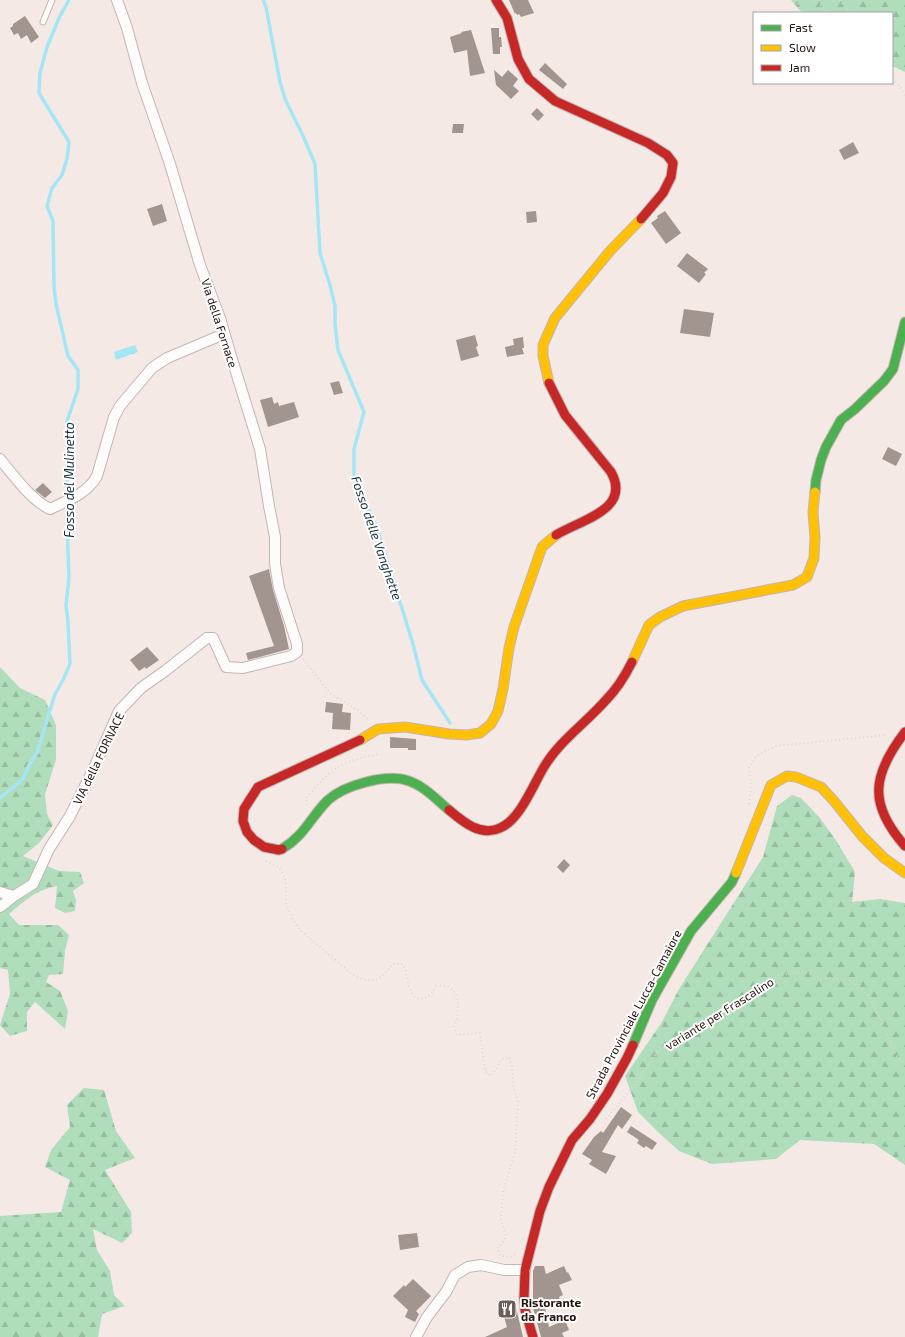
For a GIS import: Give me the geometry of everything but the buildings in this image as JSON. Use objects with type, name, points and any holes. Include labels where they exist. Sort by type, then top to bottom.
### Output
[{"type":"main road","points":[[496,0],[506,18],[518,59],[529,78],[542,91],[555,101],[648,143],[667,154],[673,163],[671,177],[663,193],[647,213],[610,251],[555,318],[543,345],[543,356],[550,386],[565,415],[611,472],[616,481],[616,493],[610,506],[602,512],[566,529],[553,537],[542,547],[514,627],[498,711],[491,724],[480,733],[467,735],[449,734],[405,727],[378,729],[350,745],[258,787],[244,809],[243,821],[247,832],[254,840],[264,846],[279,850],[300,835],[313,817],[333,795],[351,786],[371,781],[393,779],[410,782],[427,791],[461,819],[484,832],[493,832],[502,828],[515,815],[524,802],[545,765],[560,743],[597,711],[616,690],[649,625],[668,613],[683,606],[793,585],[807,577],[814,558],[815,538],[812,512],[816,480],[821,460],[826,447],[841,420],[855,409],[884,381],[893,369],[905,322]]},
{"type":"main road","points":[[905,732],[888,757],[880,780],[881,807],[885,818],[895,835],[905,846]]},
{"type":"main road","name":"Strada Provinciale Lucca-Camaiore","points":[[533,1337],[525,1310],[525,1270],[540,1211],[549,1187],[572,1140],[590,1119],[607,1094],[627,1058],[652,1000],[691,931],[732,882],[771,785],[787,776],[796,777],[821,788],[834,801],[862,836],[884,858],[905,873]]},
{"type":"street","name":"Via della Fornace","points":[[118,0],[144,89],[170,164],[200,264],[220,318],[260,449],[268,506],[275,537],[275,564],[279,588],[297,644],[297,652]]},
{"type":"street","points":[[0,459],[15,478],[43,505],[50,509],[87,490],[98,476],[114,417],[120,406],[152,368],[167,358],[224,334]]},
{"type":"street","name":"VIA della FORNACE","points":[[0,907],[33,884],[49,849],[70,816],[94,770],[119,711],[141,688],[207,638],[212,638],[226,667],[243,668],[291,656],[297,652]]},
{"type":"street","points":[[0,892],[14,896]]},
{"type":"street","points":[[416,1337],[427,1317],[446,1292],[455,1275],[468,1267],[481,1265],[504,1270],[525,1270]]},
{"type":"lane","points":[[43,22],[52,0]]},
{"type":"path","points":[[795,0],[801,12]]},
{"type":"path","points":[[814,0],[828,12]]},
{"type":"path","points":[[839,0],[850,12]]},
{"type":"path","points":[[893,80],[901,88],[905,96]]},
{"type":"path","points":[[297,652],[330,694],[359,711],[378,729]]},
{"type":"path","points":[[313,817],[306,798],[325,778],[338,767],[378,754]]},
{"type":"path","points":[[261,859],[279,867],[284,876],[286,885],[286,903],[292,918],[300,930],[353,975],[372,981],[380,979],[393,964],[401,963],[405,968],[409,988],[415,998],[428,998],[434,992],[436,986],[443,985],[451,988],[457,996],[459,1006],[454,1027],[457,1035],[480,1033],[485,1071],[490,1076],[497,1069],[500,1060],[509,1057],[512,1067],[514,1088],[518,1100],[516,1138],[515,1152],[503,1191],[501,1220],[506,1236],[503,1243],[497,1248],[501,1256],[510,1257],[520,1252],[528,1254]]},
{"type":"path","name":"variante per Frascalino","points":[[605,1121],[637,1082],[657,1052],[693,1028],[760,990],[780,975],[803,972],[827,979],[844,978],[852,981],[871,998],[896,1055],[905,1064]]},
{"type":"green space","points":[[791,0],[905,0],[905,72],[893,66],[893,12],[801,12]]},
{"type":"green space","points":[[0,667],[20,688],[45,700],[56,725],[56,760],[45,794],[47,814],[53,825],[39,843],[23,856],[59,871],[80,872],[84,883],[73,891],[76,900],[75,911],[65,913],[55,908],[57,886],[36,893],[9,914],[19,925],[58,925],[69,935],[65,951],[63,974],[49,975],[46,982],[60,991],[68,1011],[65,1029],[35,1002],[27,1012],[27,1031],[10,1036],[0,1025],[10,994],[8,970],[0,968]]},
{"type":"green space","points":[[792,795],[801,798],[820,818],[837,842],[855,872],[852,902],[880,899],[905,903],[905,1165],[874,1144],[800,1140],[776,1159],[712,1164],[679,1151],[638,1112],[625,1076],[662,1022],[679,989],[763,857],[777,806]]},
{"type":"green space","points":[[84,1088],[104,1090],[116,1131],[135,1158],[105,1170],[131,1212],[132,1233],[122,1243],[93,1229],[97,1250],[110,1271],[114,1295],[125,1306],[102,1314],[98,1337],[0,1337],[0,1216],[61,1212],[70,1180],[45,1167],[51,1150],[70,1127],[67,1105]]},
{"type":"water","points":[[135,345],[138,352],[116,360],[114,352]]},
{"type":"waterway","name":"Fosso del Mulinetto","points":[[0,798],[23,779],[30,763],[37,753],[55,694],[70,664],[66,605],[69,578],[67,522],[67,421],[78,389],[78,370],[68,356],[56,304],[54,286],[53,221],[47,206],[52,188],[62,175],[67,159],[69,142],[39,93],[40,73],[47,47],[59,18],[69,0]]},
{"type":"waterway","name":"Fosso delle Vanghette","points":[[263,0],[266,7],[280,82],[285,99],[315,164],[320,253],[335,306],[335,324],[338,350],[364,412],[354,449],[354,479],[377,528],[413,644],[422,680],[450,723]]},
{"type":"traffic: fast","points":[[815,492],[816,480],[821,460],[826,447],[841,420],[855,409],[884,381],[893,369],[905,322]]},
{"type":"traffic: fast","points":[[282,849],[290,844],[302,832],[328,800],[355,785],[367,782],[389,778],[415,783],[449,810]]},
{"type":"traffic: fast","points":[[633,1045],[652,1000],[691,931],[732,882],[736,873]]},
{"type":"traffic: slow","points":[[549,383],[543,356],[543,345],[555,318],[610,251],[641,219]]},
{"type":"traffic: slow","points":[[632,662],[649,625],[660,617],[683,606],[793,585],[807,577],[814,558],[815,538],[813,512],[815,492]]},
{"type":"traffic: slow","points":[[360,740],[378,729],[405,727],[449,734],[467,735],[480,733],[491,724],[498,711],[514,627],[542,547],[556,535]]},
{"type":"traffic: slow","points":[[736,873],[771,785],[787,776],[796,777],[821,787],[862,836],[884,858],[905,873]]},
{"type":"traffic: jam","points":[[496,0],[507,18],[518,59],[529,79],[555,101],[648,143],[667,155],[673,163],[671,177],[663,193],[641,219]]},
{"type":"traffic: jam","points":[[549,383],[565,415],[611,472],[616,485],[615,496],[609,505],[600,512],[556,535]]},
{"type":"traffic: jam","points":[[449,810],[473,827],[486,831],[500,828],[507,824],[520,810],[550,757],[565,740],[610,696],[627,672],[632,662]]},
{"type":"traffic: jam","points":[[905,732],[886,762],[881,776],[879,789],[880,803],[885,817],[893,831],[905,846]]},
{"type":"traffic: jam","points":[[282,849],[279,850],[264,847],[254,840],[247,832],[243,821],[244,809],[258,787],[360,740]]},
{"type":"traffic: jam","points":[[533,1337],[525,1310],[525,1270],[540,1211],[549,1187],[572,1140],[590,1119],[607,1094],[633,1045]]},
{"type":"place","name":"Ristorante da Franco","points":[[507,1309]]}]
